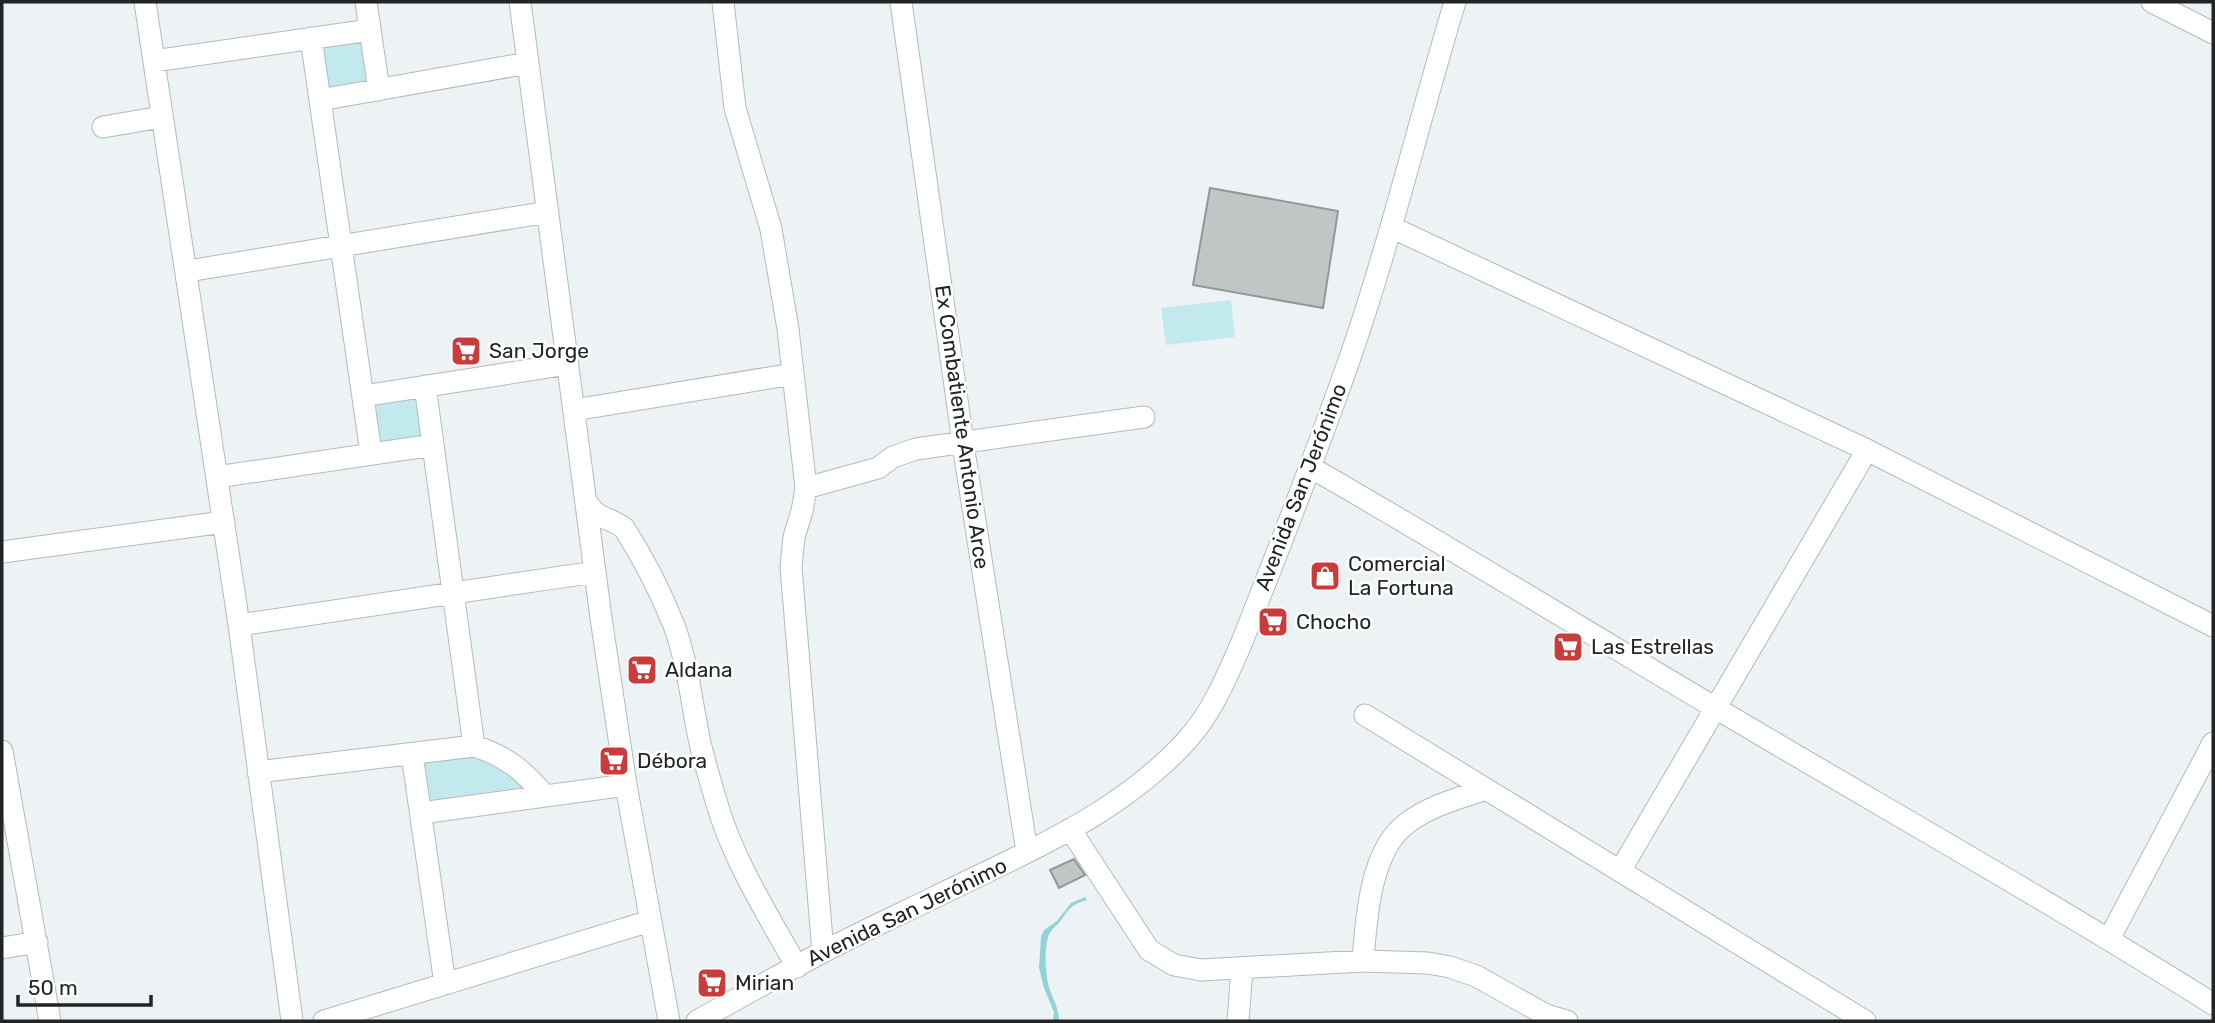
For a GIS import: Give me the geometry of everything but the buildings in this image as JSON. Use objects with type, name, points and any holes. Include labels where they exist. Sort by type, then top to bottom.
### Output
[{"type":"street","points":[[145,2],[161,117],[188,271],[292,1021]]},
{"type":"street","points":[[366,2],[379,90]]},
{"type":"street","points":[[520,2],[595,572],[626,785],[669,1021]]},
{"type":"street","points":[[723,2],[735,108],[771,229],[793,374],[806,488],[794,537],[792,567],[823,952]]},
{"type":"street","name":"Ex Combatiente Antonio Arce","points":[[901,2],[963,442],[1027,852]]},
{"type":"street","name":"Avenida San Jerónimo","points":[[697,1021],[823,952],[1070,829],[1121,797],[1156,770],[1187,740],[1206,716],[1242,642],[1354,348],[1455,2]]},
{"type":"street","points":[[2152,2],[2213,33]]},
{"type":"street","points":[[154,61],[370,30]]},
{"type":"street","points":[[311,38],[372,453]]},
{"type":"street","points":[[320,100],[528,63]]},
{"type":"street","points":[[103,127],[161,117]]},
{"type":"street","points":[[188,271],[548,212]]},
{"type":"street","points":[[1391,227],[1867,450],[2213,626]]},
{"type":"street","points":[[363,396],[568,364]]},
{"type":"street","points":[[574,410],[793,374]]},
{"type":"street","points":[[425,386],[474,746]]},
{"type":"street","points":[[806,488],[878,468],[893,457],[916,449],[1144,417]]},
{"type":"street","points":[[216,477],[433,445]]},
{"type":"street","points":[[1620,871],[1867,450]]},
{"type":"street","points":[[1310,467],[2109,939],[2213,1004]]},
{"type":"street","points":[[586,501],[592,512],[624,528],[675,629],[718,807],[755,891],[797,967]]},
{"type":"street","points":[[2,552],[224,522]]},
{"type":"street","points":[[239,625],[595,572]]},
{"type":"street","points":[[1365,715],[1865,1021]]},
{"type":"street","points":[[2109,939],[2213,743]]},
{"type":"street","points":[[258,772],[474,746],[496,753],[516,766],[545,796]]},
{"type":"street","points":[[2,754],[50,1021]]},
{"type":"street","points":[[412,754],[445,984]]},
{"type":"street","points":[[421,813],[626,785]]},
{"type":"street","points":[[1363,961],[1371,890],[1393,836],[1405,824],[1432,808],[1486,789]]},
{"type":"street","points":[[1070,829],[1149,950],[1174,965],[1201,970],[1363,961],[1428,963],[1476,976],[1546,1015],[1567,1021]]},
{"type":"street","points":[[324,1021],[650,921]]},
{"type":"street","points":[[2,948],[37,942]]},
{"type":"street","points":[[1238,1021],[1242,968]]},
{"type":"shaded area","points":[[361,37],[369,81],[329,90],[321,46]]},
{"type":"shaded area","points":[[1231,300],[1235,337],[1166,345],[1161,308]]},
{"type":"shaded area","points":[[417,394],[424,438],[379,445],[372,402]]},
{"type":"shaded area","points":[[475,756],[500,765],[527,788],[428,802],[423,761]]},
{"type":"shaded area","points":[[1085,897],[1087,900],[1070,908],[1048,936],[1047,977],[1059,1017],[1059,1021],[1053,1021],[1054,1012],[1039,968],[1041,936],[1071,903]]},
{"type":"place","name":"San Jorge","points":[[466,351]]},
{"type":"place","name":"Comercial La Fortuna","points":[[1325,576]]},
{"type":"place","name":"Chocho","points":[[1273,622]]},
{"type":"place","name":"Las Estrellas","points":[[1568,647]]},
{"type":"place","name":"Aldana","points":[[642,670]]},
{"type":"place","name":"Débora","points":[[614,761]]},
{"type":"place","name":"Mirian","points":[[712,983]]}]
